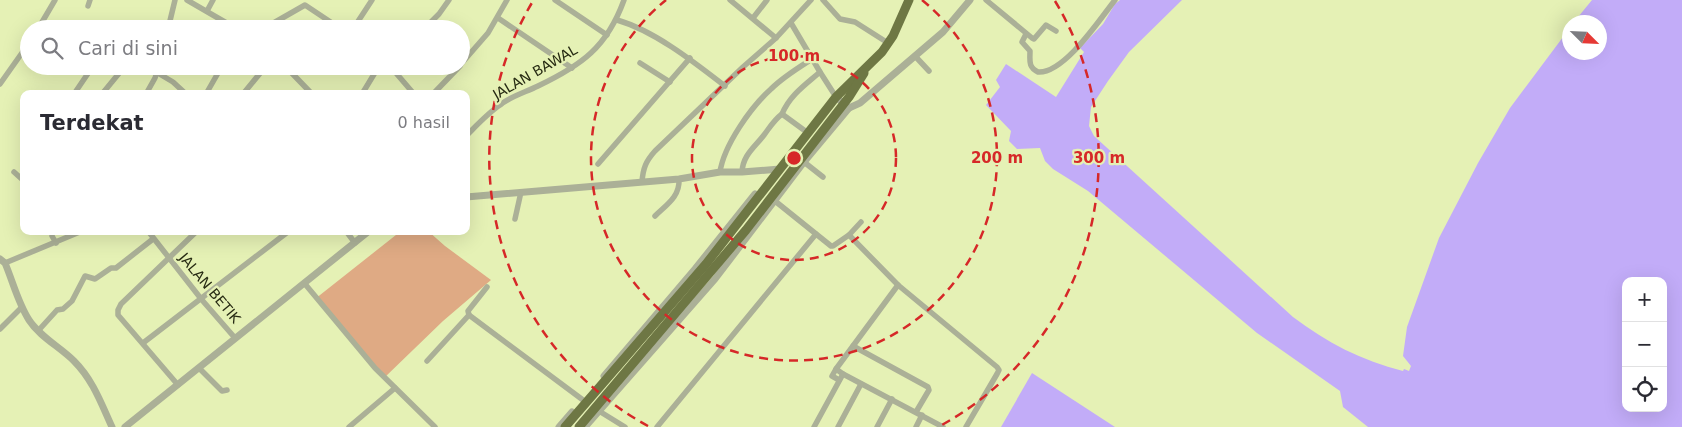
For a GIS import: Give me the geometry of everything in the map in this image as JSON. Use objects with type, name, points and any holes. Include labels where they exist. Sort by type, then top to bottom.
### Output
[{"type":"highway","points":[[565,427],[700,271],[836,97],[882,52],[909,0]]},
{"type":"highway","points":[[579,427],[746,230],[846,106],[869,65]]},
{"type":"street","points":[[44,20],[56,0]]},
{"type":"street","points":[[170,20],[175,0]]},
{"type":"street","points":[[187,0],[222,20]]},
{"type":"street","points":[[207,11],[213,0]]},
{"type":"street","points":[[359,20],[372,0]]},
{"type":"street","points":[[433,20],[449,0]]},
{"type":"street","points":[[470,54],[498,18],[507,0]]},
{"type":"street","points":[[555,0],[608,35]]},
{"type":"street","name":"JALAN BAWAL","points":[[470,132],[501,104],[548,82],[572,68],[599,46],[617,20],[624,0]]},
{"type":"street","points":[[753,18],[767,0]]},
{"type":"street","points":[[642,182],[642,170],[650,157],[776,38],[811,0]]},
{"type":"street","points":[[823,0],[840,19],[855,22],[888,43]]},
{"type":"street","points":[[791,23],[836,97],[846,106],[853,107],[867,98],[943,32],[970,0]]},
{"type":"street","points":[[986,0],[1034,39],[1048,25],[1056,31]]},
{"type":"street","points":[[1026,34],[1022,42],[1030,51],[1029,64],[1038,72],[1050,71],[1064,62],[1100,22],[1115,0]]},
{"type":"street","points":[[732,1],[776,38]]},
{"type":"street","points":[[277,20],[306,2],[329,20]]},
{"type":"street","points":[[498,18],[572,68]]},
{"type":"street","points":[[617,20],[646,33],[690,58],[725,86]]},
{"type":"street","points":[[0,84],[20,56]]},
{"type":"street","points":[[915,56],[930,71]]},
{"type":"street","points":[[598,164],[690,58]]},
{"type":"street","points":[[720,172],[723,159],[731,143],[762,98],[783,78],[812,58]]},
{"type":"street","points":[[640,63],[670,82]]},
{"type":"street","points":[[742,172],[748,152],[782,114],[786,105],[797,91],[820,72]]},
{"type":"street","points":[[77,90],[87,75]]},
{"type":"street","points":[[105,90],[118,75]]},
{"type":"street","points":[[148,90],[155,75]]},
{"type":"street","points":[[165,75],[182,90]]},
{"type":"street","points":[[208,90],[217,75]]},
{"type":"street","points":[[246,90],[259,75]]},
{"type":"street","points":[[294,75],[308,90]]},
{"type":"street","points":[[364,90],[374,75]]},
{"type":"street","points":[[397,75],[409,90]]},
{"type":"street","points":[[437,90],[451,75]]},
{"type":"street","points":[[585,427],[715,279],[846,106]]},
{"type":"street","points":[[782,114],[808,133]]},
{"type":"street","points":[[804,162],[824,177]]},
{"type":"street","points":[[470,197],[679,179],[720,172],[778,170]]},
{"type":"street","points":[[559,427],[778,170]]},
{"type":"street","points":[[14,172],[20,177]]},
{"type":"street","points":[[655,216],[671,202],[679,187],[679,179]]},
{"type":"street","points":[[515,219],[521,192]]},
{"type":"street","points":[[775,201],[833,246],[849,235],[861,222]]},
{"type":"street","points":[[657,427],[816,234]]},
{"type":"street","points":[[52,235],[56,243]]},
{"type":"street","points":[[73,235],[56,243],[2,261],[30,321],[38,331],[74,361],[89,379],[112,427]]},
{"type":"street","name":"JALAN BETIK","points":[[150,235],[235,338]]},
{"type":"street","points":[[178,385],[144,343],[118,315],[118,310],[121,304],[193,235]]},
{"type":"street","points":[[144,343],[284,235]]},
{"type":"street","points":[[349,235],[355,243]]},
{"type":"street","points":[[125,427],[364,235]]},
{"type":"street","points":[[849,235],[898,285],[999,370],[966,427]]},
{"type":"street","points":[[38,331],[57,310],[63,309],[72,301],[86,275],[95,279],[110,268],[116,268],[153,239]]},
{"type":"street","points":[[305,284],[376,368],[435,427]]},
{"type":"street","points":[[839,380],[832,375],[898,285]]},
{"type":"street","points":[[427,361],[469,316],[468,311],[487,286]]},
{"type":"street","points":[[0,329],[22,307]]},
{"type":"street","points":[[469,316],[583,400]]},
{"type":"street","points":[[853,346],[928,388],[929,390],[916,427]]},
{"type":"street","points":[[199,368],[222,391],[227,390]]},
{"type":"street","points":[[836,369],[943,427]]},
{"type":"street","points":[[814,427],[843,374]]},
{"type":"street","points":[[838,427],[861,384]]},
{"type":"street","points":[[351,427],[395,388]]},
{"type":"street","points":[[877,427],[892,399]]},
{"type":"street","points":[[599,411],[625,427]]},
{"type":"shaded area","points":[[1120,0],[1182,0],[1129,52],[1091,107],[1089,126],[1094,136],[1293,317],[1318,335],[1345,350],[1388,367],[1409,371],[1411,366],[1403,356],[1407,327],[1439,238],[1478,163],[1510,108],[1562,38],[1562,60],[1607,60],[1607,15],[1580,15],[1592,0],[1682,0],[1682,427],[1368,427],[1343,407],[1340,391],[1257,333],[1088,191],[1053,169],[1045,161],[1040,148],[1017,149],[1009,141],[1011,131],[986,105],[1000,87],[996,80],[1006,64],[1056,97],[1084,52],[1080,48],[1103,24],[1115,4]]},
{"type":"shaded area","points":[[396,235],[433,235],[491,280],[443,321],[384,378],[315,299]]},
{"type":"shaded area","points":[[1032,373],[1115,427],[1001,427]]}]
